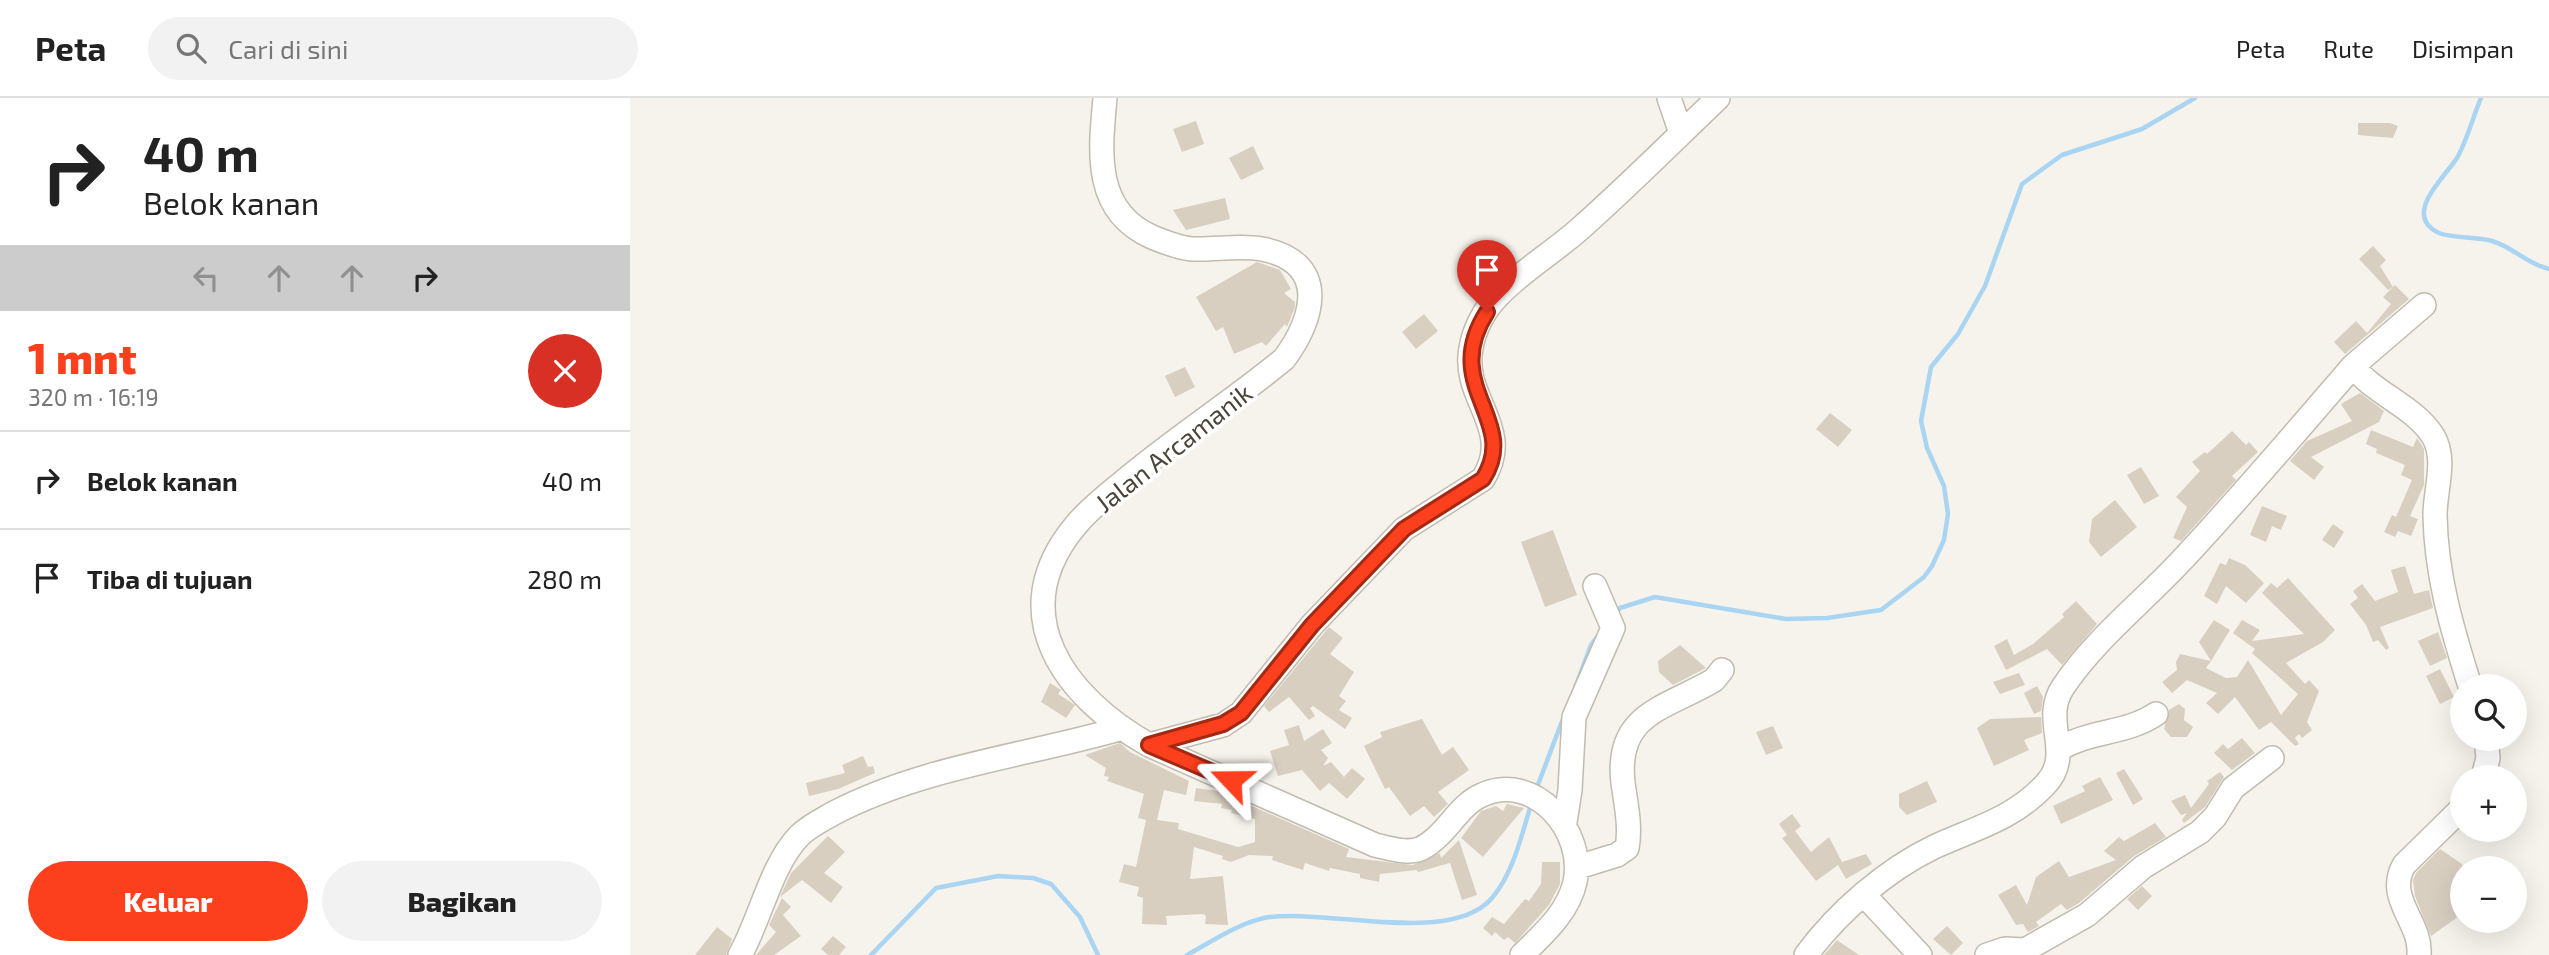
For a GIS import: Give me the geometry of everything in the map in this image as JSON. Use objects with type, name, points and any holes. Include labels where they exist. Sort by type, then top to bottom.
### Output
[{"type":"street","name":"Jalan Arcamanik","points":[[1104,98],[1100,159],[1104,179],[1113,203],[1134,229],[1189,249],[1261,249],[1274,253],[1300,268],[1310,292],[1310,316],[1299,340],[1284,359],[1162,449],[1076,525],[1052,565],[1045,593],[1044,621],[1055,659],[1087,702],[1119,729],[1149,745],[1375,845],[1399,851],[1420,850],[1471,802],[1483,794],[1499,791],[1522,793],[1556,813],[1565,822]]},
{"type":"street","points":[[1669,98],[1681,133]]},
{"type":"street","points":[[1149,745],[1223,724],[1241,713],[1312,625],[1404,529],[1483,479],[1491,466],[1495,447],[1494,432],[1480,404],[1471,371],[1471,350],[1478,326],[1496,298],[1582,228],[1718,98]]},
{"type":"street","points":[[1806,955],[1832,923],[1913,858],[1985,827],[2028,799],[2052,777],[2058,765],[2059,749],[2054,710],[2063,687],[2092,650],[2240,497],[2353,366],[2424,305]]},
{"type":"street","points":[[2353,366],[2361,377],[2421,422],[2434,437],[2440,456],[2435,511],[2437,555],[2446,611],[2466,674]]},
{"type":"street","points":[[1522,955],[1560,915],[1571,898],[1578,867],[1574,845],[1565,822],[1571,782],[1574,717],[1613,628],[1595,586]]},
{"type":"street","points":[[1578,867],[1617,855],[1627,848],[1630,836],[1621,767],[1623,750],[1636,723],[1714,680],[1722,670]]},
{"type":"street","points":[[2059,749],[2086,735],[2139,725],[2156,714]]},
{"type":"street","points":[[740,955],[778,870],[797,838],[810,826],[857,802],[920,780],[1119,729]]},
{"type":"street","points":[[1987,955],[2005,949],[2025,950],[2087,915],[2143,867],[2200,832],[2215,817],[2233,788],[2272,758]]},
{"type":"street","points":[[2419,955],[2418,939],[2402,905],[2397,886],[2399,874],[2404,865],[2450,820]]},
{"type":"street","points":[[1865,895],[1920,955]]},
{"type":"building","points":[[1196,121],[1204,144],[1182,152],[1173,129]]},
{"type":"building","points":[[2358,123],[2390,123],[2398,126],[2393,138],[2358,135]]},
{"type":"building","points":[[1253,146],[1264,169],[1241,180],[1229,158]]},
{"type":"building","points":[[1225,198],[1230,219],[1186,230],[1173,210]]},
{"type":"building","points":[[2373,246],[2386,260],[2380,266],[2393,287],[2388,290],[2359,259]]},
{"type":"building","points":[[1257,262],[1280,270],[1291,289],[1284,293],[1295,302],[1295,307],[1287,327],[1285,324],[1266,346],[1262,342],[1234,354],[1223,327],[1216,331],[1196,297]]},
{"type":"building","points":[[2395,285],[2409,299],[2345,354],[2334,342],[2356,321],[2367,333],[2391,304],[2383,297]]},
{"type":"building","points":[[1424,314],[1438,331],[1416,349],[1402,332]]},
{"type":"building","points":[[1185,367],[1195,387],[1175,397],[1165,376]]},
{"type":"building","points":[[2360,393],[2384,411],[2379,422],[2311,457],[2324,467],[2314,480],[2290,461],[2307,441],[2352,421],[2341,404]]},
{"type":"building","points":[[1830,413],[1852,430],[1838,447],[1816,429]]},
{"type":"building","points":[[2371,430],[2413,447],[2417,438],[2424,449],[2424,485],[2410,516],[2418,519],[2411,536],[2398,531],[2395,537],[2384,532],[2392,515],[2396,517],[2412,480],[2401,475],[2405,465],[2376,453],[2377,449],[2366,444]]},
{"type":"building","points":[[2232,431],[2246,445],[2249,442],[2258,452],[2232,476],[2236,480],[2181,541],[2173,538],[2187,507],[2176,497],[2200,471],[2192,462],[2205,452],[2207,454]]},
{"type":"building","points":[[2141,467],[2159,496],[2144,504],[2127,475]]},
{"type":"building","points":[[2115,500],[2137,527],[2101,557],[2089,542],[2092,519]]},
{"type":"building","points":[[2262,506],[2287,516],[2281,530],[2272,526],[2266,542],[2250,535]]},
{"type":"building","points":[[2333,524],[2344,532],[2334,548],[2322,540]]},
{"type":"building","points":[[1553,530],[1577,595],[1545,607],[1521,542]]},
{"type":"building","points":[[2229,558],[2245,565],[2264,583],[2246,603],[2226,586],[2217,604],[2204,596],[2220,563],[2226,565]]},
{"type":"building","points":[[2405,566],[2414,594],[2429,590],[2433,608],[2380,627],[2389,648],[2386,650],[2378,640],[2373,642],[2366,625],[2350,604],[2358,598],[2353,591],[2362,584],[2375,601],[2398,592],[2391,570]]},
{"type":"building","points":[[2288,578],[2335,630],[2323,642],[2286,663],[2305,684],[2309,680],[2319,691],[2307,722],[2312,730],[2302,738],[2299,734],[2295,738],[2299,744],[2295,746],[2271,722],[2259,730],[2235,697],[2218,714],[2206,703],[2217,693],[2187,680],[2172,693],[2162,682],[2177,670],[2176,662],[2180,654],[2211,661],[2206,668],[2226,678],[2237,677],[2248,660],[2281,715],[2298,694],[2252,653],[2255,649],[2233,633],[2242,620],[2260,630],[2252,641],[2304,634],[2262,593],[2271,583],[2277,588]]},
{"type":"building","points":[[2076,601],[2097,624],[2062,665],[2047,649],[2006,670],[1994,646],[2007,639],[2014,655],[2033,644],[2064,617],[2062,614]]},
{"type":"building","points":[[2214,620],[2230,630],[2211,661],[2199,642]]},
{"type":"building","points":[[1329,627],[1343,638],[1330,654],[1354,672],[1339,696],[1346,701],[1339,710],[1352,718],[1345,729],[1313,706],[1310,708],[1315,716],[1309,720],[1289,697],[1269,712],[1264,706]]},
{"type":"building","points":[[2438,632],[2447,658],[2430,666],[2418,641]]},
{"type":"building","points":[[1680,645],[1706,668],[1673,685],[1659,672],[1658,661]]},
{"type":"building","points":[[2440,669],[2450,689],[2450,699],[2440,704],[2426,676]]},
{"type":"building","points":[[2019,673],[2025,685],[2000,694],[1993,682]]},
{"type":"building","points":[[1050,683],[1061,690],[1058,694],[1075,705],[1066,718],[1041,702]]},
{"type":"building","points":[[2037,686],[2043,697],[2041,711],[2034,714],[2024,693]]},
{"type":"building","points":[[2179,704],[2185,709],[2184,720],[2193,727],[2187,737],[2171,737],[2164,729],[2169,710]]},
{"type":"building","points":[[2041,717],[2042,733],[2024,740],[2029,750],[1994,766],[1977,728],[1990,719]]},
{"type":"building","points":[[1422,719],[1442,755],[1453,747],[1469,770],[1438,792],[1448,804],[1434,817],[1424,806],[1410,816],[1389,787],[1385,789],[1364,746],[1382,737],[1380,732]]},
{"type":"building","points":[[1299,725],[1304,741],[1323,729],[1332,743],[1321,750],[1328,758],[1323,766],[1331,762],[1344,777],[1352,768],[1365,779],[1347,799],[1329,783],[1320,791],[1302,770],[1278,776],[1270,751],[1289,745],[1284,730]]},
{"type":"building","points":[[1773,726],[1783,748],[1766,755],[1756,732]]},
{"type":"building","points":[[2242,738],[2255,753],[2232,770],[2214,753],[2223,744],[2228,749]]},
{"type":"building","points":[[1120,743],[1130,752],[1189,781],[1186,795],[1164,790],[1157,820],[1179,823],[1178,829],[1238,847],[1255,842],[1255,819],[1231,813],[1232,810],[1221,808],[1222,804],[1194,801],[1196,788],[1218,791],[1349,849],[1346,857],[1413,865],[1440,853],[1441,858],[1459,840],[1477,895],[1462,900],[1450,863],[1418,872],[1380,874],[1379,882],[1360,878],[1360,874],[1330,868],[1329,871],[1305,863],[1303,870],[1272,860],[1273,856],[1249,855],[1231,862],[1222,859],[1223,856],[1194,847],[1190,879],[1223,876],[1228,925],[1205,924],[1206,916],[1203,914],[1166,916],[1167,925],[1142,924],[1143,898],[1137,896],[1139,887],[1119,882],[1124,864],[1136,867],[1146,820],[1138,818],[1144,794],[1107,781],[1109,777],[1104,776],[1106,768],[1085,755]]},
{"type":"building","points":[[863,756],[868,767],[873,766],[875,773],[838,789],[809,796],[806,783],[845,773],[842,765]]},
{"type":"building","points":[[2124,769],[2143,799],[2133,805],[2116,773]]},
{"type":"building","points":[[2220,772],[2224,777],[2205,807],[2184,823],[2182,820],[2187,813],[2181,815],[2171,801],[2185,795],[2191,808],[2209,784],[2207,781]]},
{"type":"building","points":[[2100,777],[2113,800],[2061,824],[2053,806],[2085,791],[2082,786]]},
{"type":"building","points":[[1927,781],[1937,802],[1907,815],[1899,807],[1899,794]]},
{"type":"building","points":[[1507,804],[1524,808],[1483,857],[1461,838],[1481,811],[1496,806],[1503,811]]},
{"type":"building","points":[[1792,814],[1801,826],[1795,831],[1811,852],[1829,837],[1842,862],[1866,854],[1872,864],[1846,879],[1838,865],[1816,881],[1782,838],[1787,835],[1779,824]]},
{"type":"building","points":[[2155,823],[2166,837],[2134,856],[2079,903],[2067,910],[2061,904],[2036,922],[2039,926],[2028,932],[2023,924],[2016,925],[1998,895],[2016,885],[2027,905],[2036,877],[2059,861],[2069,877],[2116,860],[2104,851],[2119,837],[2124,841]]},
{"type":"building","points":[[828,836],[845,852],[824,873],[843,887],[831,903],[802,880],[780,897],[791,873]]},
{"type":"building","points":[[2440,849],[2450,856],[2450,923],[2431,936],[2415,896],[2413,880],[2416,873]]},
{"type":"building","points":[[1542,862],[1560,862],[1560,884],[1549,905],[1515,943],[1508,937],[1504,940],[1495,932],[1492,936],[1483,928],[1492,917],[1504,924],[1525,899],[1529,901],[1541,884]]},
{"type":"building","points":[[2142,886],[2152,896],[2138,910],[2127,899]]},
{"type":"building","points":[[782,898],[791,907],[783,915],[801,936],[774,955],[756,955],[776,932],[769,925]]},
{"type":"building","points":[[1947,926],[1963,943],[1951,955],[1933,939]]},
{"type":"building","points":[[717,927],[732,939],[726,955],[695,955]]},
{"type":"building","points":[[833,936],[846,947],[839,955],[828,955],[821,949]]},
{"type":"building","points":[[1837,940],[1859,955],[1824,955]]},
{"type":"waterway","points":[[1616,613],[1620,608],[1655,597],[1786,619],[1827,618],[1881,610],[1924,577],[1944,540],[1948,514],[1944,486],[1927,448],[1921,421],[1931,367],[1958,334],[1985,286],[2022,184],[2062,155],[2142,129],[2195,98]]},
{"type":"waterway","points":[[2481,98],[2461,151],[2429,196],[2424,216],[2428,225],[2439,233],[2492,241],[2549,269]]},
{"type":"waterway","points":[[1575,688],[1591,645],[1598,636]]},
{"type":"waterway","points":[[1536,790],[1564,716]]},
{"type":"waterway","points":[[1187,955],[1234,929],[1264,918],[1289,916],[1417,923],[1447,920],[1473,912],[1492,898],[1506,877],[1531,805]]},
{"type":"waterway","points":[[871,955],[936,888],[998,876],[1033,878],[1051,884],[1080,917],[1098,955]]},
{"type":"route","points":[[1231,780],[1149,745],[1223,724],[1241,713],[1312,625],[1404,529],[1483,479],[1491,466],[1495,447],[1494,432],[1480,404],[1471,371],[1471,350],[1478,326],[1487,312]]}]
